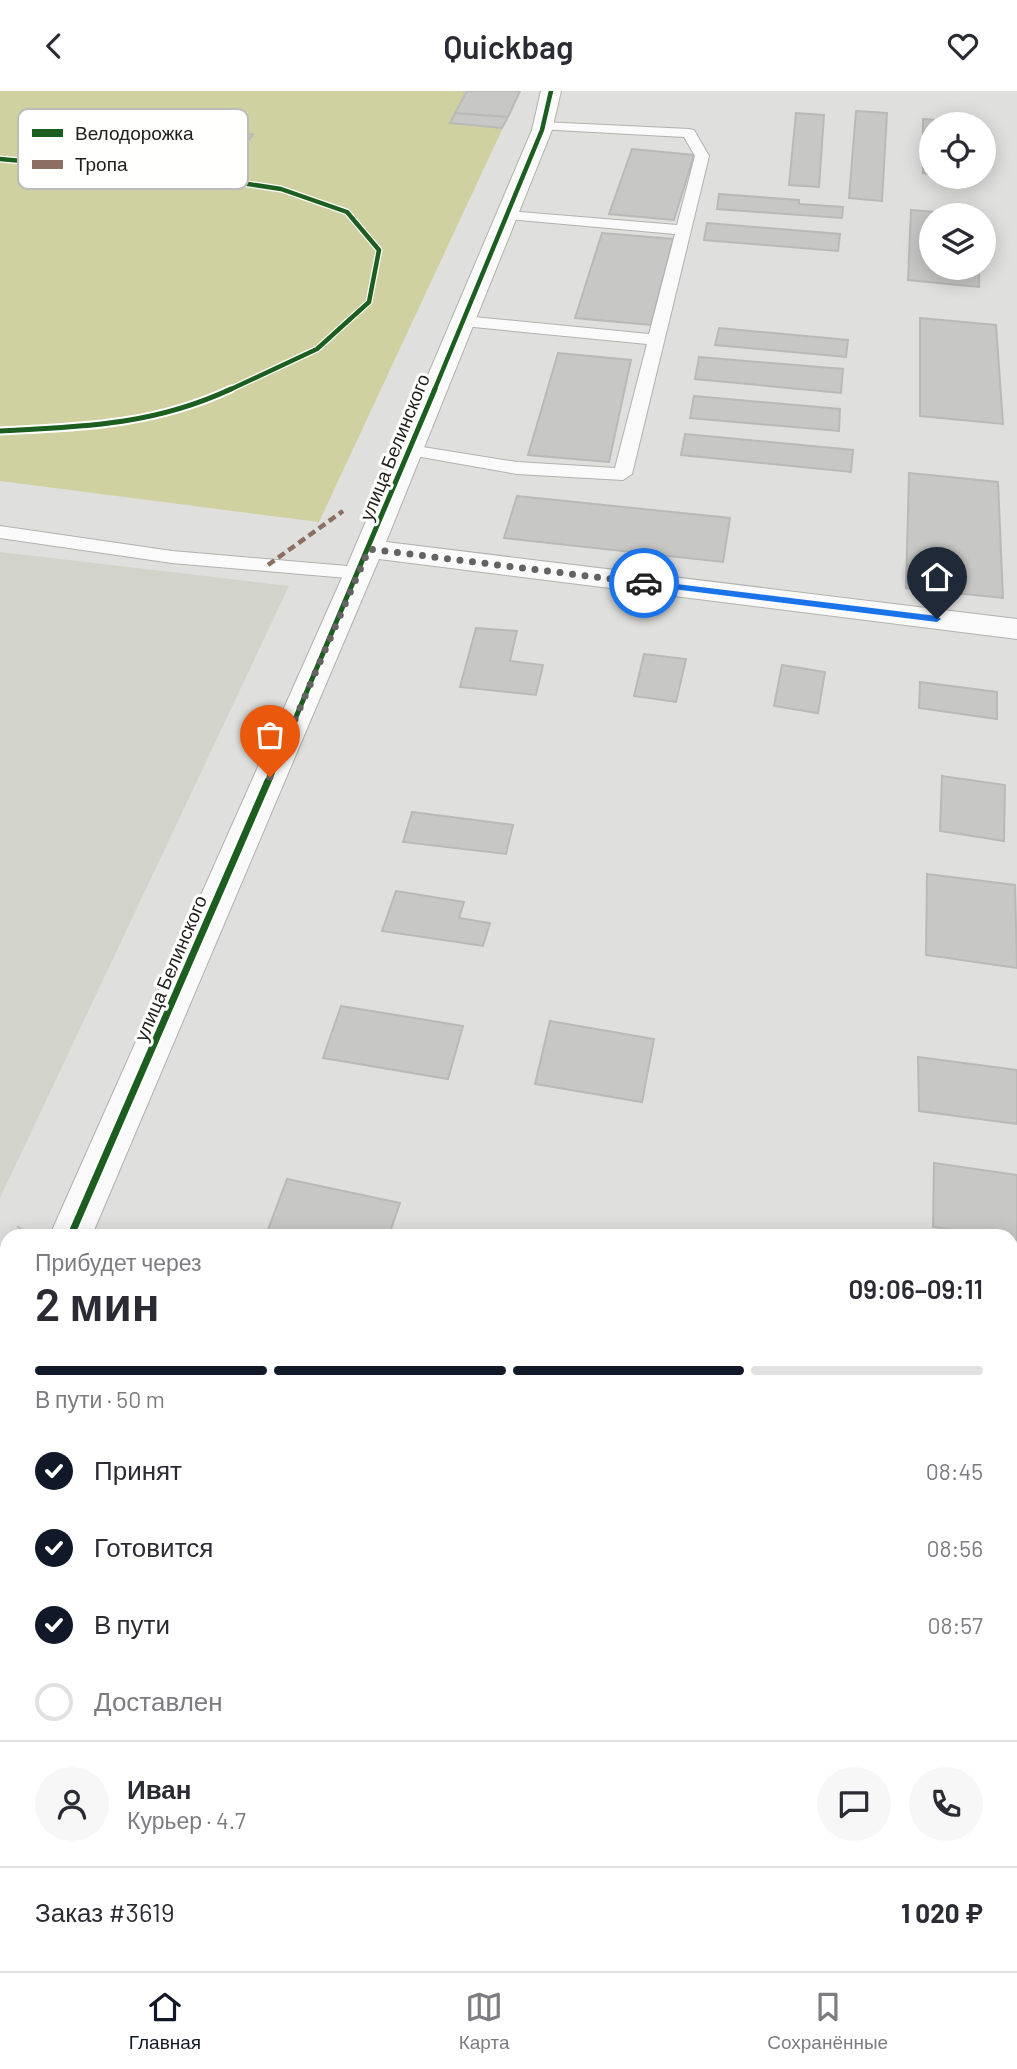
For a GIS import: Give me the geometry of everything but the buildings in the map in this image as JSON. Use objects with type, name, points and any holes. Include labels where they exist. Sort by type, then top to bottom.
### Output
[{"type":"street","name":"улица Белинского","points":[[74,1229],[364,561],[543,126],[551,91]]},
{"type":"street","points":[[364,561],[1017,629]]},
{"type":"lane","points":[[410,450],[517,468],[623,474],[702,156],[689,133],[543,126]]},
{"type":"lane","points":[[507,215],[683,230]]},
{"type":"lane","points":[[463,321],[656,340]]},
{"type":"lane","points":[[0,532],[172,557],[364,561]]},
{"type":"path","points":[[458,91],[467,92]]},
{"type":"shaded area","points":[[0,552],[289,586],[0,1198]]},
{"type":"green space","points":[[0,91],[520,91],[319,522],[0,481]]},
{"type":"marked path","points":[[268,565],[343,511]]},
{"type":"cycle path","points":[[74,1229],[359,573],[542,130],[551,91]]},
{"type":"cycle path","points":[[0,159],[18,161]]},
{"type":"cycle path","points":[[0,431],[111,425],[195,406],[317,349],[369,302],[379,250],[347,212],[281,189],[248,184]]},
{"type":"way so far","points":[[270,777],[369,549],[644,583]]},
{"type":"route","points":[[644,583],[937,619]]}]
